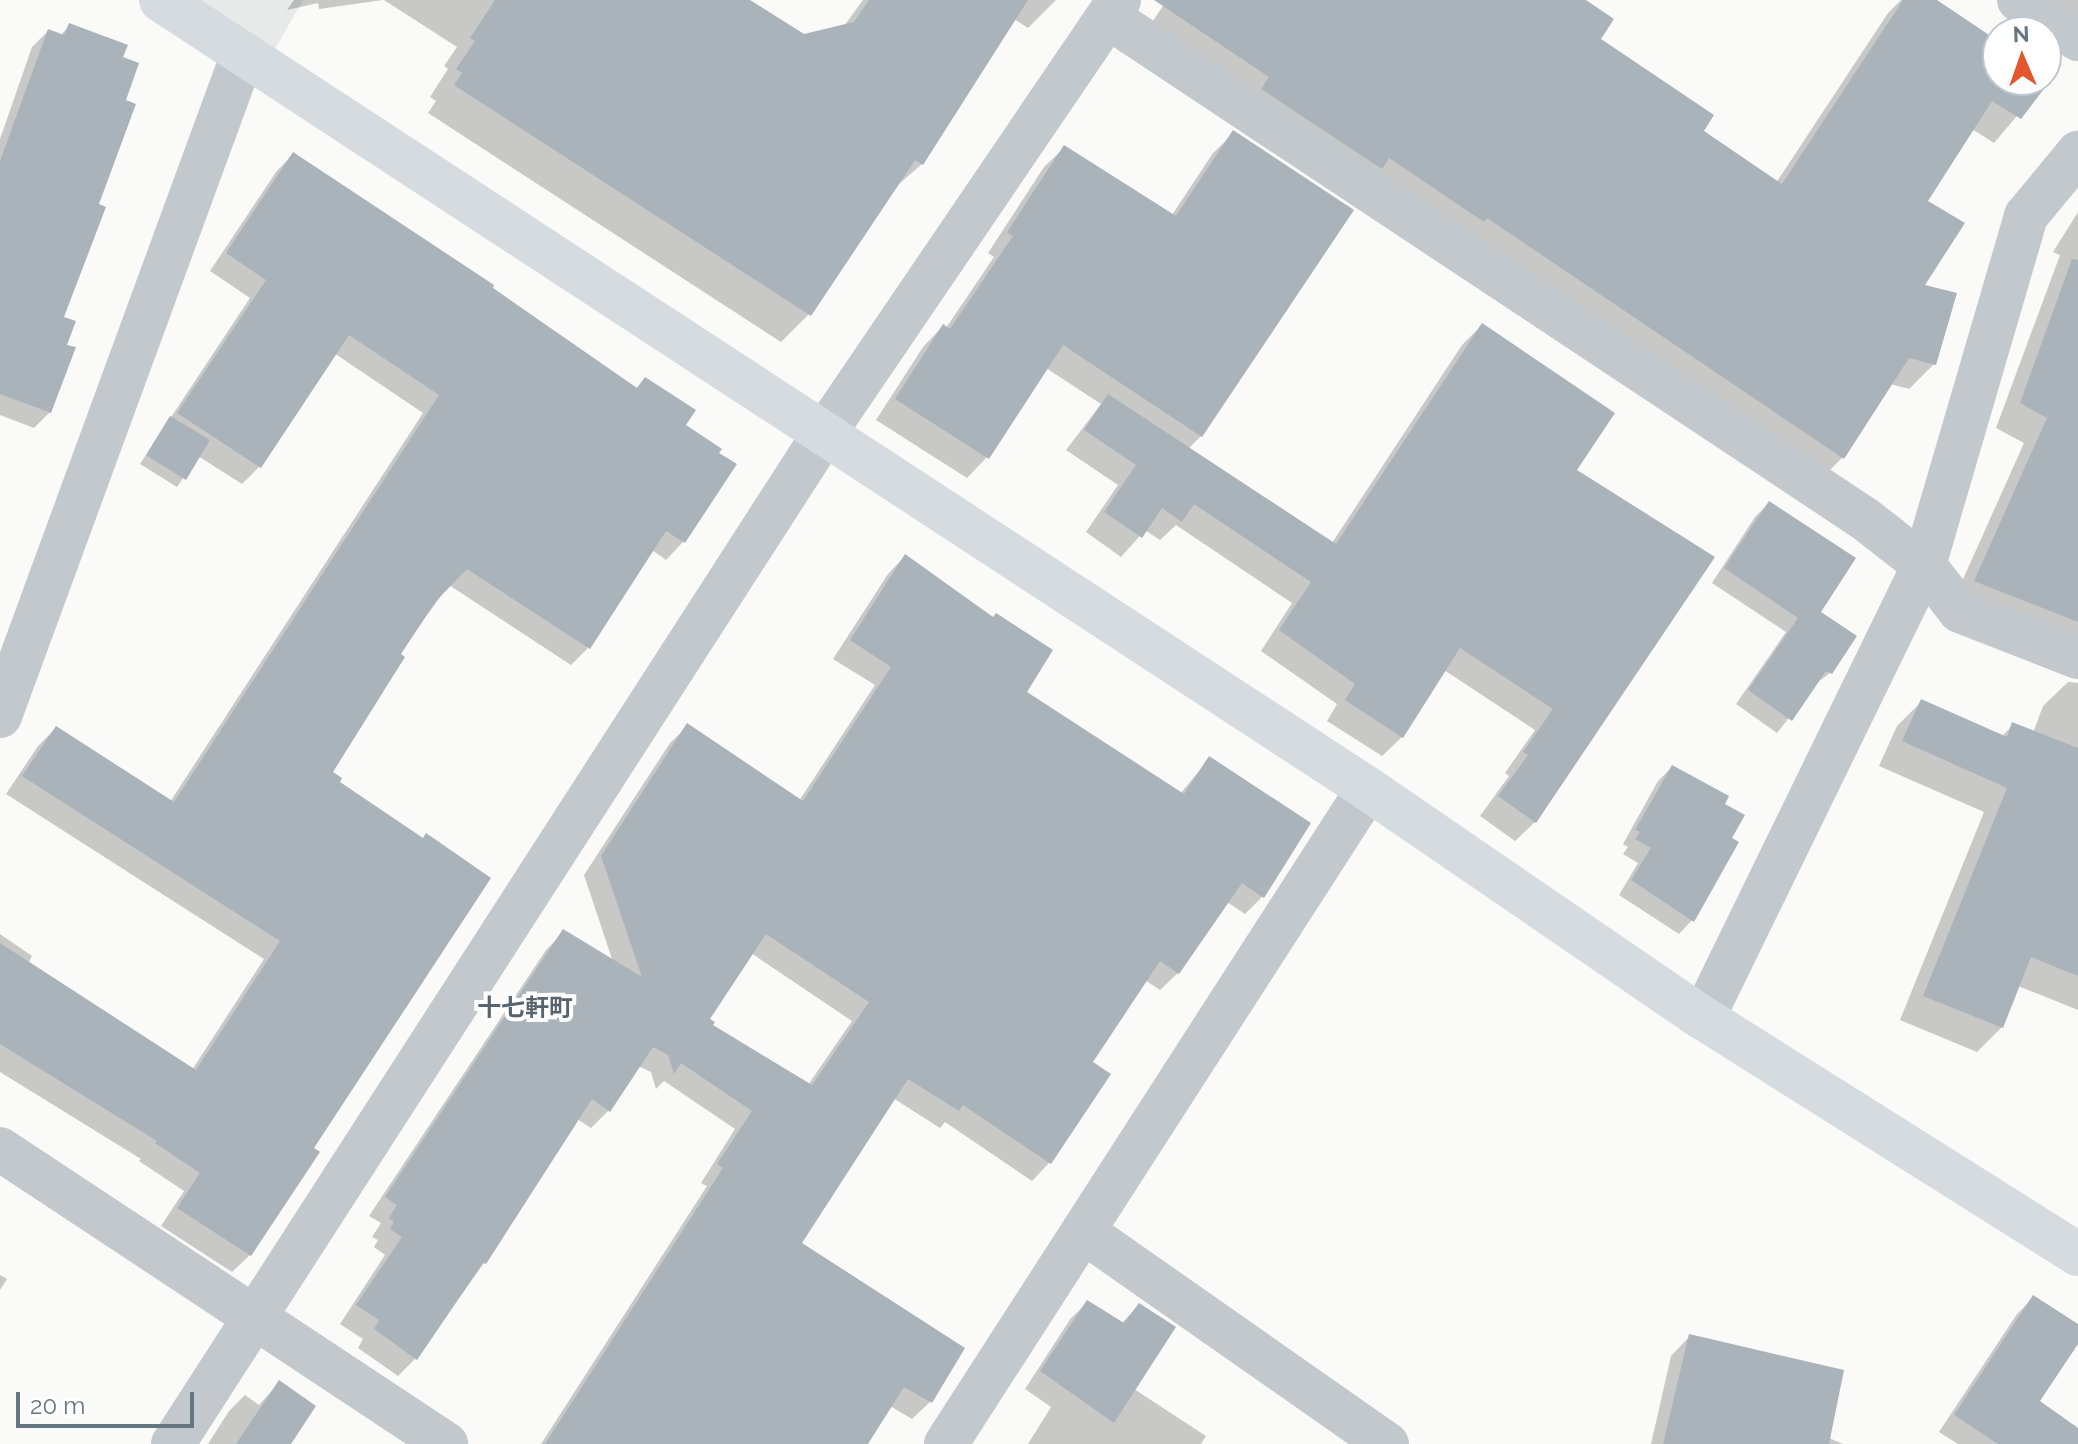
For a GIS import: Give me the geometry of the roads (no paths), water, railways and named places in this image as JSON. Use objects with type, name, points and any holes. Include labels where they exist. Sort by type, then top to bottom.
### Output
[{"type":"street","points":[[161,0],[1368,789],[1703,1018],[2078,1254]]},
{"type":"street","points":[[2019,0],[2078,39]]},
{"type":"street","points":[[173,1444],[824,434],[1113,9],[1865,519],[1924,565],[1960,611],[2078,657]]},
{"type":"street","points":[[0,716],[243,54]]},
{"type":"street","points":[[1703,1018],[1924,565],[2026,216],[2078,153]]},
{"type":"street","points":[[946,1444],[1368,789]]},
{"type":"street","points":[[0,1149],[446,1444]]},
{"type":"street","points":[[1084,1232],[1387,1444]]},
{"type":"district","name":"十七軒町","points":[[525,1008]]}]
